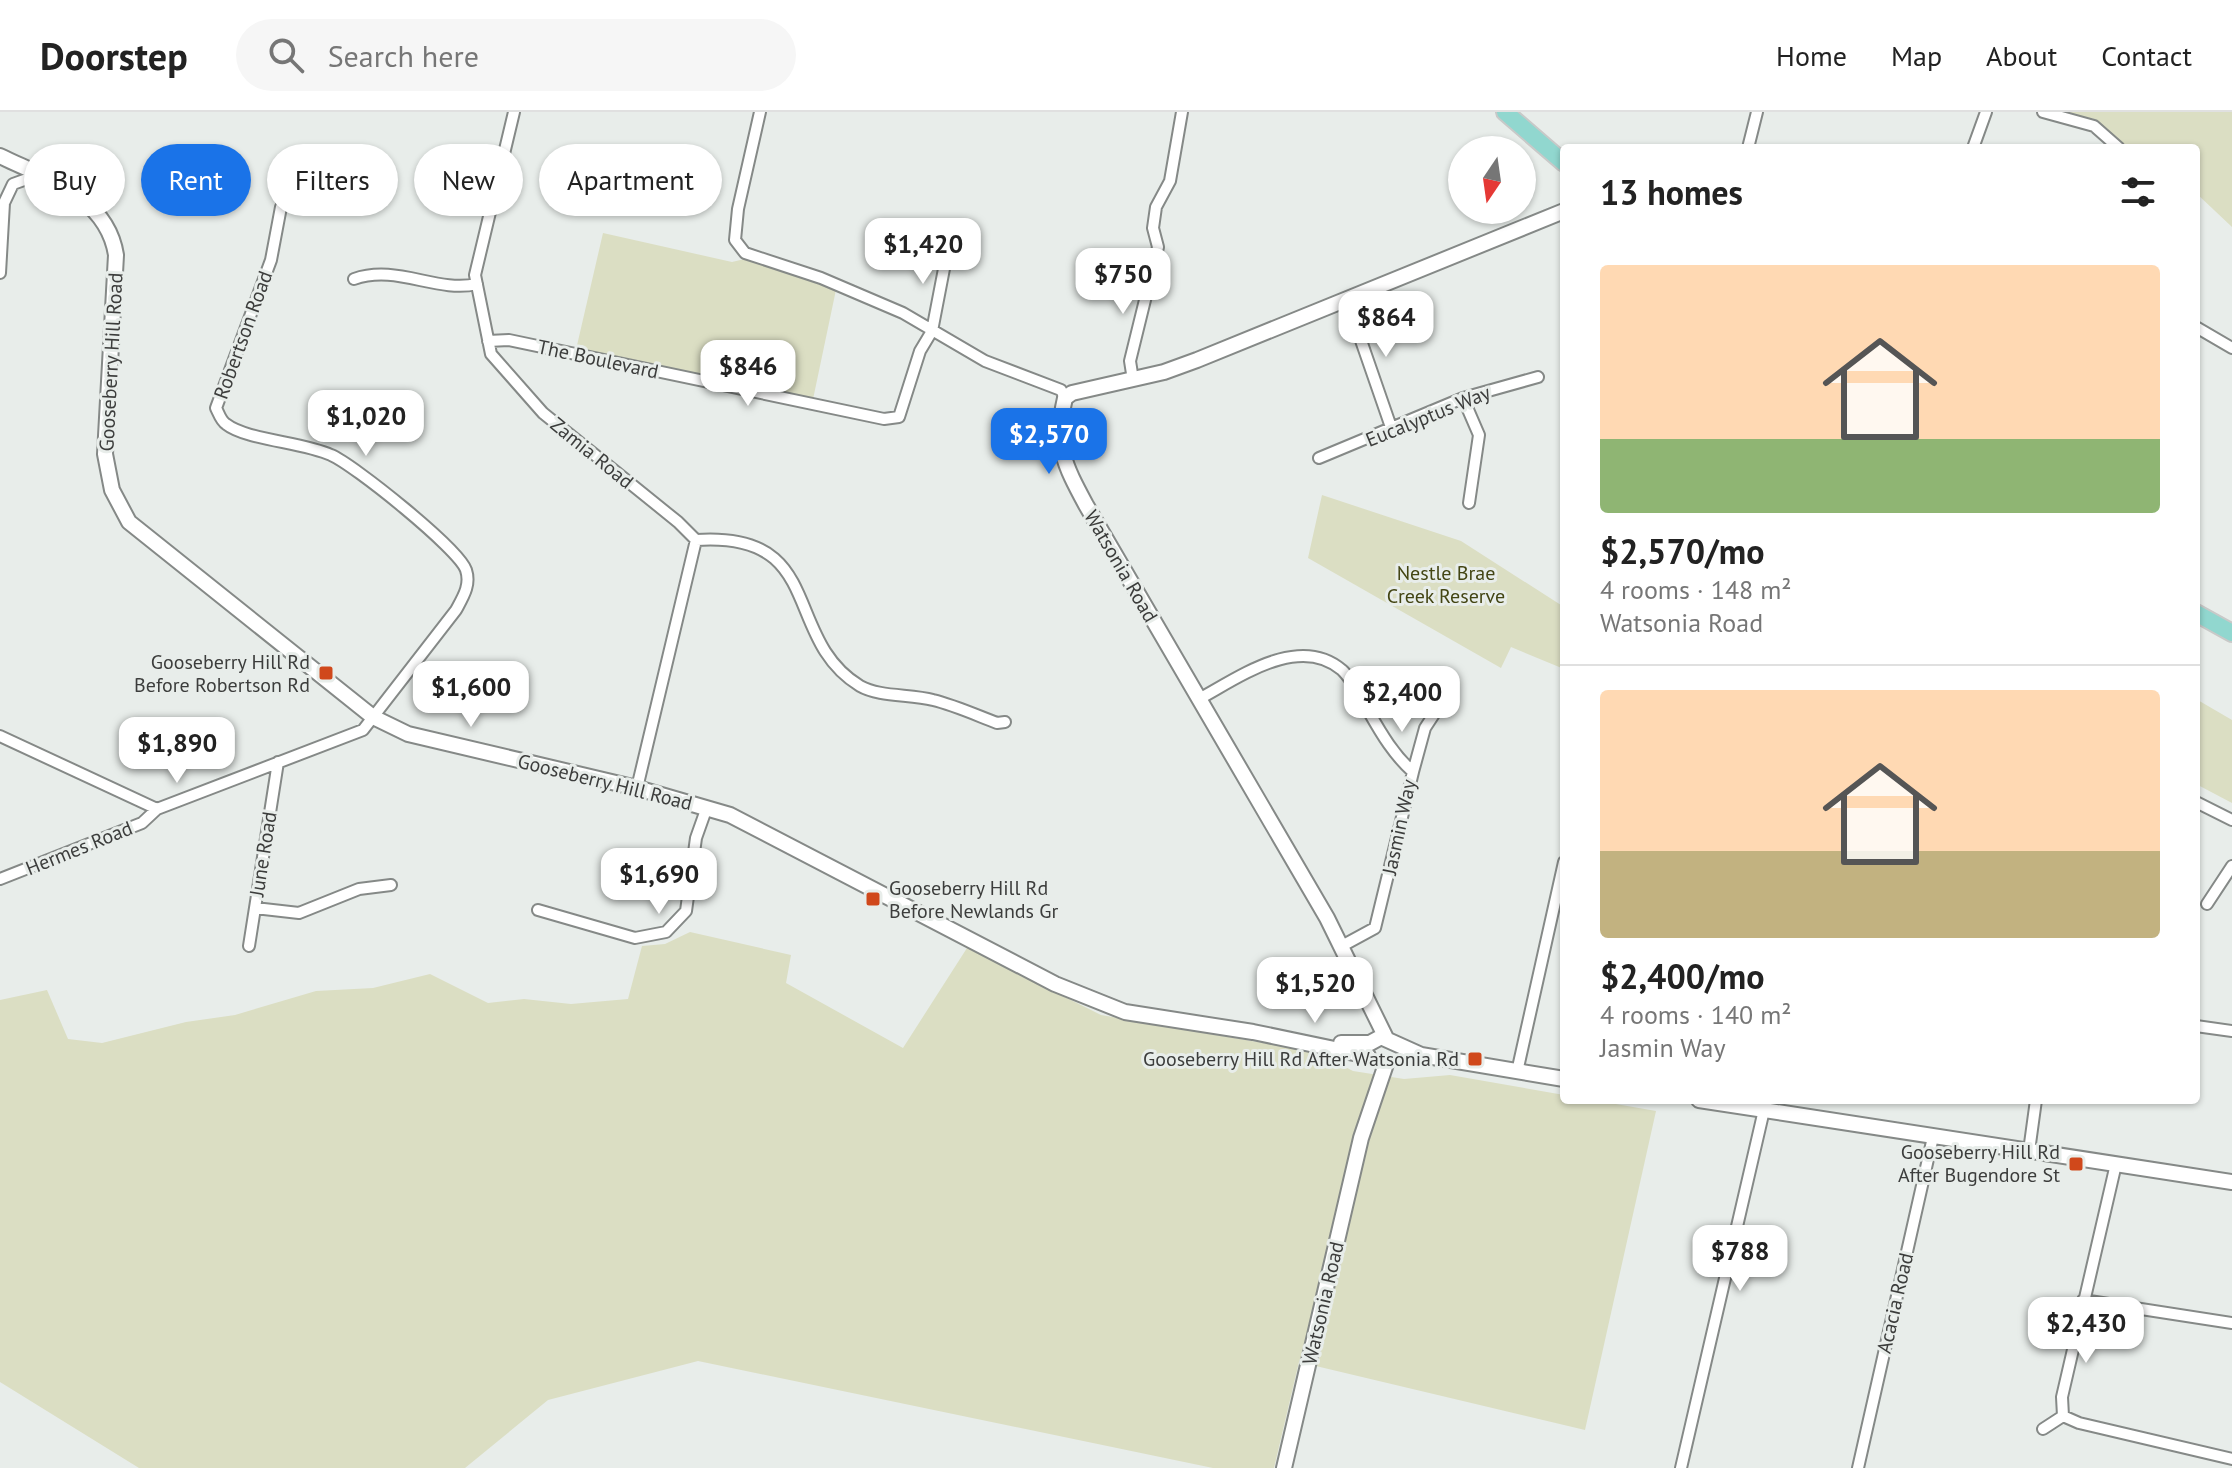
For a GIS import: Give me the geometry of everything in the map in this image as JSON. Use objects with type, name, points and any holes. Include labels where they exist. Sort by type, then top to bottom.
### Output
[{"type":"main road","points":[[1505,112],[1560,160]]},
{"type":"main road","points":[[2200,615],[2232,633]]},
{"type":"street","name":"Zamia Road","points":[[514,112],[475,275],[491,354],[543,413],[696,540]]},
{"type":"street","points":[[760,112],[738,209],[735,240],[745,253],[890,307],[985,361],[1061,390],[1065,398],[1086,388],[1133,380],[1197,360],[1560,210]]},
{"type":"street","points":[[1133,380],[1130,361],[1158,247],[1153,228],[1156,207],[1170,181],[1182,112]]},
{"type":"street","points":[[1749,144],[1757,112]]},
{"type":"street","points":[[1974,144],[1986,112]]},
{"type":"street","points":[[2043,112],[2094,126],[2114,144]]},
{"type":"street","name":"Gooseberry Hill Road","points":[[0,156],[24,168]]},
{"type":"street","points":[[0,273],[4,203],[13,184],[24,180]]},
{"type":"street","name":"Gooseberry Hill Road","points":[[101,216],[114,242],[105,454],[119,507],[129,522],[152,542],[373,717],[408,734],[707,807],[748,824],[1078,995],[1125,1012],[1560,1078]]},
{"type":"street","name":"Robertson Road","points":[[279,216],[271,260],[216,408],[224,423],[243,432],[292,441],[334,456],[441,538],[466,568],[467,589],[456,610],[373,717]]},
{"type":"street","points":[[932,331],[948,248]]},
{"type":"street","points":[[354,279],[387,272],[457,288],[477,284]]},
{"type":"street","points":[[1347,300],[1392,430]]},
{"type":"street","points":[[2200,329],[2232,348]]},
{"type":"street","name":"The Boulevard","points":[[488,341],[509,340],[884,419],[899,417],[920,351],[932,331]]},
{"type":"street","name":"Eucalyptus Way","points":[[1319,458],[1463,398],[1538,377]]},
{"type":"street","name":"Watsonia Road","points":[[1065,398],[1059,426],[1061,454],[1070,476],[1327,918],[1375,1015],[1380,1051],[1284,1468]]},
{"type":"street","points":[[1463,398],[1479,435],[1469,503]]},
{"type":"street","points":[[637,788],[696,540],[727,538],[763,549],[788,571],[828,657],[862,687],[933,700],[997,723],[1005,722]]},
{"type":"street","name":"Jasmin Way","points":[[1199,699],[1269,661],[1304,657],[1328,661],[1344,672],[1397,758],[1413,772],[1375,928],[1340,947]]},
{"type":"street","points":[[1413,772],[1425,728],[1442,702]]},
{"type":"street","name":"Hermes Road","points":[[0,879],[142,823],[157,809],[355,733],[373,717]]},
{"type":"street","points":[[0,736],[157,809]]},
{"type":"street","name":"June Road","points":[[249,946],[278,762]]},
{"type":"street","points":[[2200,804],[2232,820]]},
{"type":"street","points":[[538,910],[635,938],[666,932],[686,911],[696,838],[707,807]]},
{"type":"street","points":[[2207,904],[2232,866]]},
{"type":"street","points":[[1517,1072],[1560,880]]},
{"type":"street","points":[[255,908],[299,913],[359,889],[391,885]]},
{"type":"street","points":[[2200,1027],[2232,1031]]},
{"type":"street","points":[[1725,1104],[2232,1182]]},
{"type":"street","points":[[2029,1151],[2035,1104]]},
{"type":"street","points":[[1681,1468],[1764,1110]]},
{"type":"street","name":"Acacia Road","points":[[1858,1468],[1933,1137]]},
{"type":"street","points":[[2063,1416],[2062,1397],[2116,1164]]},
{"type":"street","points":[[2083,1300],[2232,1323]]},
{"type":"street","points":[[2043,1429],[2063,1416]]},
{"type":"street","points":[[2063,1416],[2079,1423],[2232,1459]]},
{"type":"green space","points":[[2064,112],[2232,112],[2232,227],[2200,197],[2200,144],[2114,144],[2094,126],[2094,119]]},
{"type":"green space","points":[[603,233],[732,262],[757,256],[837,285],[812,404],[575,354]]},
{"type":"green space","name":"Nestle Brae Creek Reserve","points":[[1322,495],[1461,541],[1560,604],[1560,667],[1511,647],[1501,668],[1308,558]]},
{"type":"green space","points":[[2200,701],[2232,720],[2232,803],[2200,786]]},
{"type":"green space","points":[[690,932],[791,955],[786,983],[903,1048],[967,948],[1101,1015],[1316,1052],[1353,1071],[1404,1079],[1450,1075],[1560,1094],[1560,1104],[1616,1104],[1656,1111],[1585,1430],[1299,1362],[1274,1468],[1213,1468],[698,1361],[548,1400],[465,1468],[139,1468],[0,1382],[0,1000],[47,990],[68,1039],[102,1043],[186,1022],[235,1015],[316,991],[373,988],[430,974],[488,1003],[524,999],[571,1004],[628,999],[642,946],[665,944]]},
{"type":"place","name":"Gooseberry Hill Rd Before Robertson Rd","points":[[326,673]]},
{"type":"place","name":"Gooseberry Hill Rd Before Newlands Gr","points":[[873,899]]},
{"type":"place","name":"Gooseberry Hill Rd After Watsonia Rd","points":[[1475,1059]]},
{"type":"place","name":"Gooseberry Hill Rd After Bugendore St","points":[[2076,1164]]}]
